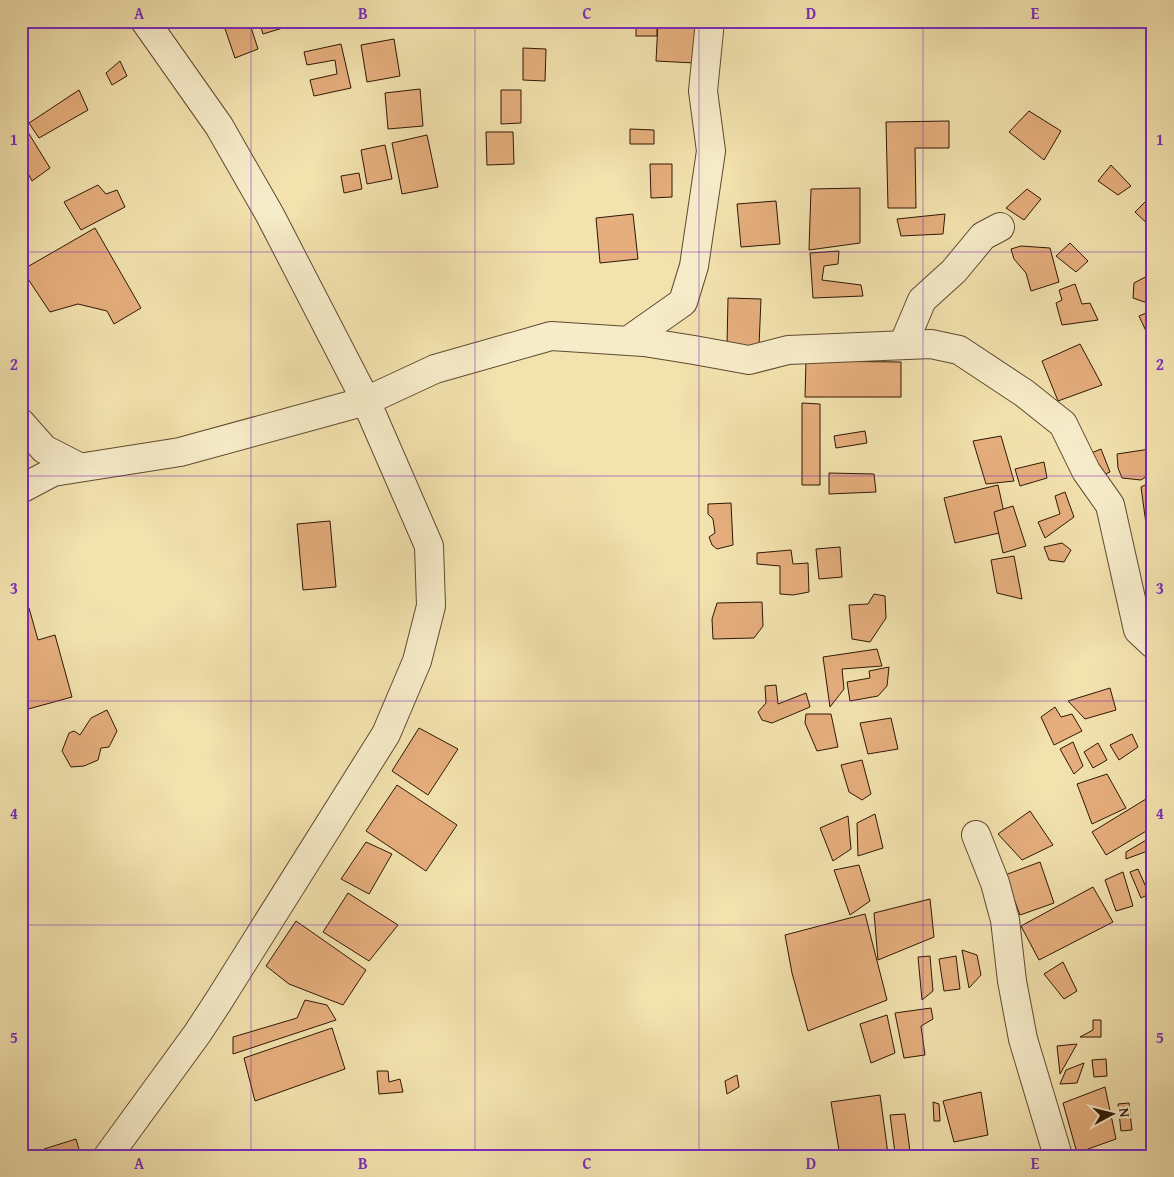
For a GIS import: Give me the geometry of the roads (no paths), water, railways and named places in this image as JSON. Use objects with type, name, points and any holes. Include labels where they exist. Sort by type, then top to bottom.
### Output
[{"type":"street","points":[[108,1156],[197,1034],[386,734],[417,661],[431,606],[429,546],[366,401],[270,215],[219,126],[145,21]]},
{"type":"street","points":[[629,340],[683,302],[694,266],[711,151],[703,91],[710,21]]},
{"type":"street","points":[[902,346],[922,300],[954,272],[983,236],[1000,227]]},
{"type":"street","points":[[21,489],[53,472],[180,452],[366,401],[435,369],[551,336],[629,340],[749,360],[788,350],[932,344],[959,350],[1024,393],[1063,424],[1086,471],[1110,505],[1138,630],[1153,644]]},
{"type":"street","points":[[21,423],[44,449],[79,468]]},
{"type":"street","points":[[976,835],[995,883],[1005,920],[1012,981],[1023,1039],[1058,1156]]}]
